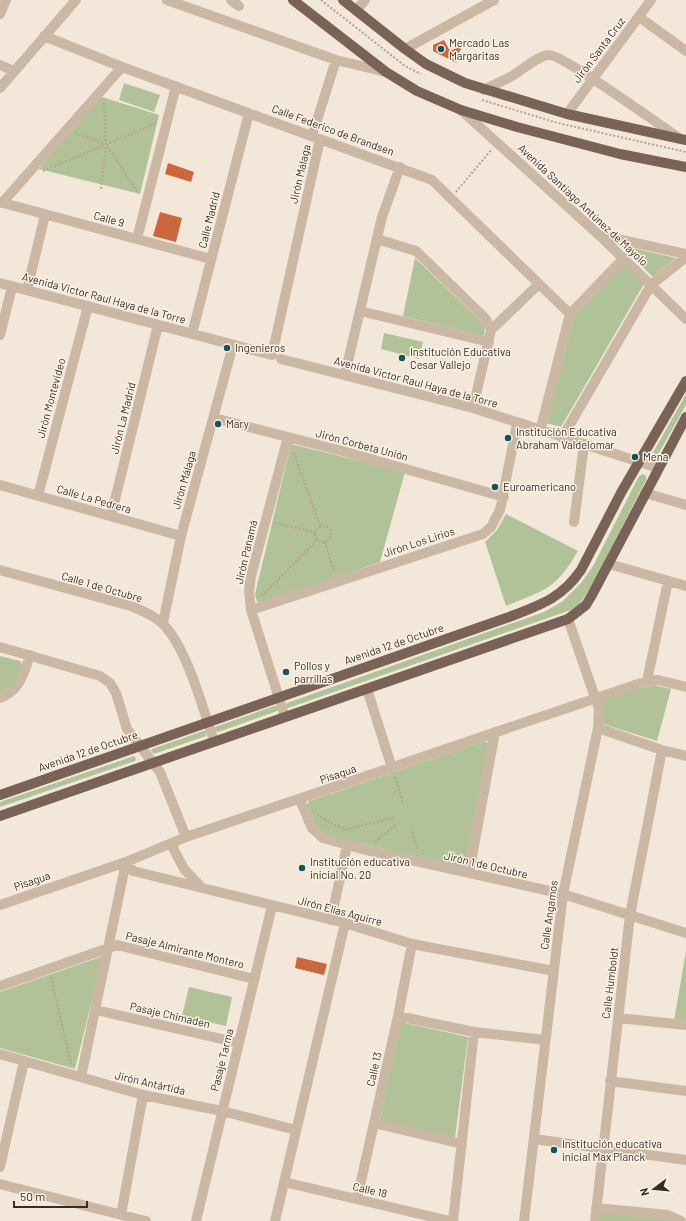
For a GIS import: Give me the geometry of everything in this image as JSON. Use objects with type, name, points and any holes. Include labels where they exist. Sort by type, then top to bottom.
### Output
[{"type":"main road","name":"Avenida Santiago Antúnez de Mayolo","points":[[293,0],[386,72],[417,91],[461,110],[518,127],[613,152],[686,167]]},
{"type":"main road","points":[[343,0],[405,49],[444,74],[484,90],[566,114],[684,140]]},
{"type":"main road","name":"Avenida 12 de Octubre","points":[[0,795],[509,617],[542,604],[559,595],[571,584],[581,570],[639,462],[686,381]]},
{"type":"main road","points":[[0,816],[568,619],[586,605],[609,564],[658,468],[685,422]]},
{"type":"street","points":[[0,14],[6,0]]},
{"type":"street","points":[[0,88],[76,0]]},
{"type":"street","points":[[167,0],[336,60],[386,72]]},
{"type":"street","points":[[356,10],[365,0]]},
{"type":"street","points":[[405,49],[494,0]]},
{"type":"street","name":"Jirón Santa Cruz","points":[[566,114],[651,0]]},
{"type":"street","points":[[639,17],[686,51]]},
{"type":"street","name":"Calle Federico de Brandsen","points":[[44,36],[122,67],[400,167],[432,180],[452,197],[570,314]]},
{"type":"street","points":[[484,90],[511,77],[548,55],[556,56],[684,140]]},
{"type":"street","name":"Jirón Málaga","points":[[277,357],[316,137],[336,60]]},
{"type":"street","points":[[0,65],[14,71]]},
{"type":"street","points":[[1,203],[122,67]]},
{"type":"street","points":[[137,239],[176,86]]},
{"type":"street","name":"Avenida Santiago Antúnez de Mayolo","points":[[461,110],[624,258],[686,319]]},
{"type":"street","name":"Calle Madrid","points":[[192,334],[249,113]]},
{"type":"street","points":[[345,374],[382,217],[400,167]]},
{"type":"street","name":"Calle 9","points":[[1,203],[212,259]]},
{"type":"street","points":[[27,290],[45,215]]},
{"type":"street","points":[[599,235],[686,254]]},
{"type":"street","points":[[377,240],[416,250],[486,319],[491,330],[473,408]]},
{"type":"street","points":[[562,438],[651,285],[686,257]]},
{"type":"street","points":[[540,431],[570,314],[624,258]]},
{"type":"street","name":"Avenida Victor Raul Haya de la Torre","points":[[0,283],[473,408],[517,424],[658,468]]},
{"type":"street","points":[[491,330],[539,284]]},
{"type":"street","points":[[0,335],[12,287]]},
{"type":"street","name":"Jirón Montevideo","points":[[38,496],[88,306]]},
{"type":"street","points":[[360,311],[489,342]]},
{"type":"street","name":"Jirón La Madrid","points":[[111,516],[158,325]]},
{"type":"street","name":"Jirón Málaga","points":[[163,623],[180,536],[214,418],[233,345]]},
{"type":"street","name":"Jirón Corbeta Unión","points":[[214,418],[504,497]]},
{"type":"street","name":"Jirón Los Lirios","points":[[251,609],[483,534],[497,519],[504,497],[517,424]]},
{"type":"street","name":"Jirón Panamá","points":[[285,717],[251,609],[249,591],[251,576],[288,437]]},
{"type":"street","points":[[574,522],[584,445]]},
{"type":"street","name":"Calle La Pedrera","points":[[0,485],[180,536]]},
{"type":"street","points":[[645,493],[686,504]]},
{"type":"street","points":[[609,564],[686,586]]},
{"type":"street","name":"Calle 1 de Octubre","points":[[0,570],[131,606],[148,613],[163,623],[176,639],[184,657],[214,741]]},
{"type":"street","points":[[647,681],[668,581]]},
{"type":"street","name":"Calle Angamos","points":[[524,1221],[563,894],[598,728],[599,709],[568,619]]},
{"type":"street","points":[[0,647],[100,676],[110,682],[116,693],[127,729],[164,780],[186,837]]},
{"type":"street","points":[[0,698],[15,690],[23,676],[30,655]]},
{"type":"street","name":"Pisagua","points":[[0,905],[126,862],[186,837],[301,803],[392,768],[647,681],[658,680],[686,687]]},
{"type":"street","points":[[367,689],[392,768]]},
{"type":"street","points":[[598,728],[662,750],[686,756]]},
{"type":"street","points":[[469,873],[495,732]]},
{"type":"street","name":"Calle Humboldt","points":[[595,1221],[602,1148],[630,915],[662,750]]},
{"type":"street","name":"Jirón 1 de Octubre","points":[[301,803],[312,828],[323,838],[366,850],[563,894],[686,933]]},
{"type":"street","points":[[171,844],[184,869],[202,888]]},
{"type":"street","points":[[331,920],[347,845]]},
{"type":"street","points":[[77,1076],[96,1010],[110,948],[126,862]]},
{"type":"street","name":"Jirón Elías Aguirre","points":[[126,862],[133,871],[345,923],[412,944],[554,971]]},
{"type":"street","name":"Pasaje Tarma","points":[[196,1221],[272,906]]},
{"type":"street","points":[[275,1221],[345,923]]},
{"type":"street","name":"Calle 13","points":[[357,1199],[398,1016],[412,944]]},
{"type":"street","name":"Pasaje Almirante Montero","points":[[0,986],[117,945],[254,979]]},
{"type":"street","name":"Pasaje Chimaden","points":[[96,1010],[239,1043]]},
{"type":"street","points":[[398,1016],[474,1032],[545,1040]]},
{"type":"street","points":[[618,1018],[686,1025]]},
{"type":"street","points":[[452,1221],[474,1032]]},
{"type":"street","name":"Jirón Antártida","points":[[0,1054],[143,1095],[222,1111],[296,1130]]},
{"type":"street","points":[[0,1167],[24,1061]]},
{"type":"street","points":[[610,1081],[686,1091]]},
{"type":"street","points":[[121,1215],[143,1095]]},
{"type":"street","points":[[374,1124],[462,1144]]},
{"type":"street","points":[[534,1139],[686,1160]]},
{"type":"street","name":"Calle 18","points":[[284,1182],[452,1221]]},
{"type":"street","points":[[0,1184],[146,1221]]},
{"type":"street","points":[[596,1208],[668,1215],[681,1221]]},
{"type":"path","points":[[101,190],[106,144],[103,89]]},
{"type":"path","points":[[22,180],[167,118]]},
{"type":"path","points":[[67,130],[106,144],[146,204]]},
{"type":"path","points":[[452,197],[497,142]]},
{"type":"path","points":[[294,452],[320,526]]},
{"type":"path","points":[[266,521],[314,532]]},
{"type":"path","points":[[314,532],[320,526],[326,526],[331,532],[330,538],[325,542]]},
{"type":"path","points":[[314,532],[317,540]]},
{"type":"path","points":[[317,540],[325,542]]},
{"type":"path","points":[[251,609],[317,540]]},
{"type":"path","points":[[325,542],[337,581]]},
{"type":"path","points":[[392,768],[403,803]]},
{"type":"path","points":[[301,803],[334,825],[347,829],[394,818]]},
{"type":"path","points":[[366,850],[397,824]]},
{"type":"path","points":[[411,828],[421,862]]},
{"type":"path","points":[[49,969],[77,1076]]},
{"type":"green space","points":[[124,83],[160,95],[154,112],[119,100]]},
{"type":"green space","points":[[99,96],[159,115],[140,194],[39,169]]},
{"type":"green space","points":[[620,245],[676,258],[653,277]]},
{"type":"green space","points":[[415,258],[485,325],[484,336],[403,316]]},
{"type":"green space","points":[[623,263],[645,282],[561,427],[546,423],[575,314]]},
{"type":"green space","points":[[384,333],[423,342],[419,359],[381,349]]},
{"type":"green space","points":[[686,394],[686,405],[655,460],[650,458]]},
{"type":"green space","points":[[291,444],[405,472],[380,562],[262,603],[257,602],[255,594]]},
{"type":"green space","points":[[643,474],[646,476],[646,480],[590,589],[579,604],[571,610],[288,708],[286,707],[287,703],[544,612],[563,601],[581,583],[593,566],[639,476]]},
{"type":"green space","points":[[506,514],[578,551],[570,564],[556,581],[540,592],[506,606],[485,542],[497,530]]},
{"type":"green space","points":[[0,656],[20,661],[23,666],[18,681],[0,694]]},
{"type":"green space","points":[[654,685],[671,689],[657,741],[603,724],[600,698]]},
{"type":"green space","points":[[274,706],[279,707],[277,711],[218,732],[215,731],[215,727]]},
{"type":"green space","points":[[206,731],[206,736],[154,754],[151,751],[152,749]]},
{"type":"green space","points":[[485,741],[490,744],[465,868],[325,835],[315,827],[306,808],[309,801]]},
{"type":"green space","points":[[134,756],[136,759],[135,761],[0,807],[0,802]]},
{"type":"green space","points":[[686,951],[686,1022],[674,1021]]},
{"type":"green space","points":[[103,956],[75,1069],[0,1048],[0,992]]},
{"type":"green space","points":[[189,987],[232,997],[226,1026],[182,1016]]},
{"type":"green space","points":[[400,1022],[468,1037],[455,1138],[380,1120]]},
{"type":"green space","points":[[599,1213],[666,1219],[672,1221],[598,1221]]},
{"type":"building","name":"Mercado Las Margaritas","points":[[444,40],[450,51],[463,45],[455,60],[457,63],[433,51],[433,45]]},
{"type":"building","points":[[168,163],[194,172],[191,182],[165,174]]},
{"type":"building","points":[[160,212],[182,218],[176,242],[153,236]]},
{"type":"building","points":[[297,957],[327,964],[324,975],[295,968]]},
{"type":"place","name":"Mercado Las Margaritas","points":[[441,49]]},
{"type":"place","name":"Ingenieros","points":[[227,348]]},
{"type":"place","name":"Institución Educativa Cesar Vallejo","points":[[402,358]]},
{"type":"place","name":"Mary","points":[[218,424]]},
{"type":"place","name":"Institución Educativa Abraham Valdelomar","points":[[508,438]]},
{"type":"place","name":"Mena","points":[[635,457]]},
{"type":"place","name":"Euroamericano","points":[[495,487]]},
{"type":"place","name":"Pollos y parrillas","points":[[286,672]]},
{"type":"place","name":"Institución educativa inicial No. 20","points":[[302,868]]},
{"type":"place","name":"Institución educativa inicial Max Planck","points":[[554,1150]]}]
